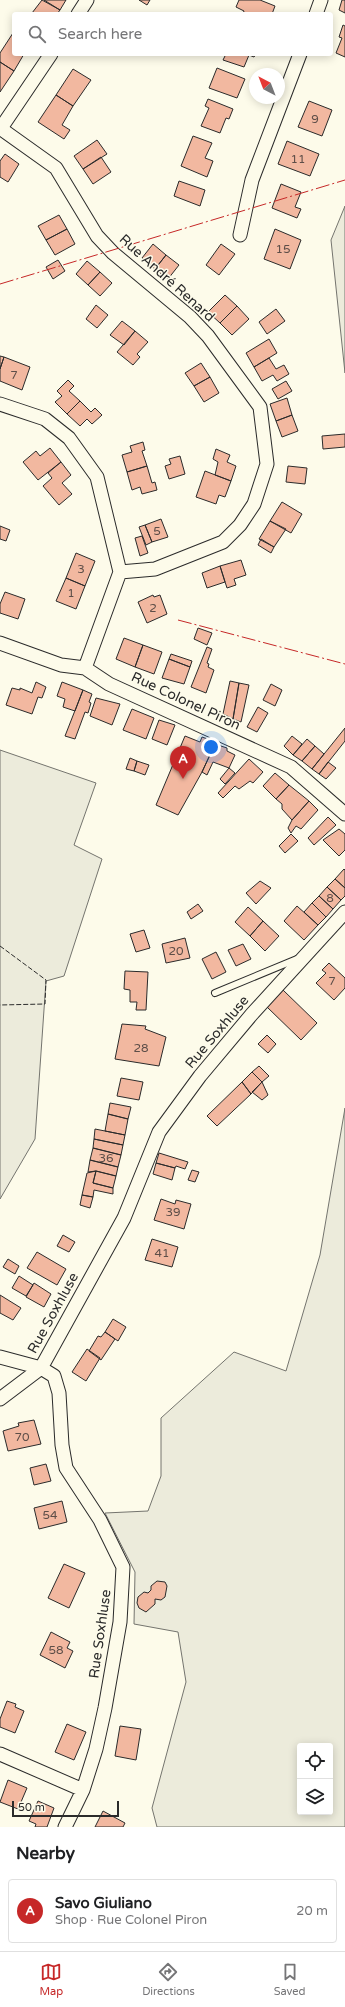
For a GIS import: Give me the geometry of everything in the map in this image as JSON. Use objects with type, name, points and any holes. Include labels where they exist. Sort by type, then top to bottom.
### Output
[{"type":"street","points":[[79,12],[87,0]]},
{"type":"street","points":[[317,12],[321,0]]},
{"type":"street","points":[[0,128],[50,56]]},
{"type":"street","points":[[240,235],[252,180],[299,56]]},
{"type":"street","name":"Rue André Renard","points":[[0,128],[56,168],[97,236],[113,253],[190,317],[204,332],[260,407],[267,464],[254,504],[240,526],[223,542],[155,569],[120,572]]},
{"type":"street","points":[[0,404],[45,419],[69,438],[97,477],[120,572],[85,668]]},
{"type":"street","name":"Rue Colonel Piron","points":[[0,643],[61,665],[85,668],[110,684],[291,767],[345,814]]},
{"type":"street","name":"Rue Soxhluse","points":[[65,1827],[83,1790],[96,1749],[105,1708],[120,1622],[123,1567],[100,1520],[66,1468],[62,1445],[59,1393],[54,1376],[41,1368],[124,1218],[159,1132],[200,1076],[252,1014],[308,955],[345,912]]},
{"type":"street","points":[[0,1357],[41,1368]]},
{"type":"street","points":[[0,1398],[41,1368]]},
{"type":"street","points":[[0,1754],[83,1790]]},
{"type":"lane","points":[[215,993],[308,955]]},
{"type":"shaded area","points":[[345,206],[345,373],[331,240]]},
{"type":"shaded area","points":[[0,750],[96,783],[74,845],[102,859],[64,976],[46,981],[35,1139],[0,1199]]},
{"type":"shaded area","points":[[345,1108],[345,1827],[157,1827],[152,1808],[186,1682],[178,1632],[134,1624],[135,1572],[105,1513],[148,1511],[161,1476],[161,1418],[234,1352],[286,1371],[320,1255]]},
{"type":"building","points":[[42,0],[60,10],[58,12],[33,12]]},
{"type":"building","points":[[44,0],[66,0],[60,10]]},
{"type":"building","points":[[139,0],[150,0],[147,5]]},
{"type":"building","points":[[239,0],[260,0],[275,6],[273,12],[244,12],[236,7]]},
{"type":"building","points":[[342,0],[345,0],[345,13],[339,10]]},
{"type":"building","points":[[343,25],[345,26],[345,57],[336,53],[342,38],[339,37]]},
{"type":"building","points":[[12,35],[12,56],[23,56],[14,71],[0,62],[0,53]]},
{"type":"building","points":[[225,56],[249,56],[244,67],[223,60]]},
{"type":"building","points":[[0,62],[14,71],[0,92]]},
{"type":"building","points":[[217,68],[245,79],[237,98],[209,88]]},
{"type":"building","points":[[73,69],[91,80],[73,106],[56,95]]},
{"type":"building","points":[[56,95],[73,106],[62,125],[70,130],[64,139],[38,122]]},
{"type":"building","points":[[208,99],[233,109],[229,119],[226,118],[220,133],[201,126],[209,108],[205,106]]},
{"type":"building","points":[[309,101],[332,110],[322,136],[298,127]]},
{"type":"building","points":[[193,136],[212,143],[205,158],[213,161],[207,177],[181,166]]},
{"type":"building","points":[[97,140],[107,154],[83,169],[74,156]]},
{"type":"building","points":[[287,141],[319,154],[310,176],[278,164]]},
{"type":"building","points":[[5,154],[19,164],[8,182],[0,177],[0,161]]},
{"type":"building","points":[[101,157],[111,172],[93,184],[83,169]]},
{"type":"building","points":[[179,181],[205,190],[200,206],[174,196]]},
{"type":"building","points":[[281,184],[301,192],[295,207],[301,209],[297,218],[272,208]]},
{"type":"building","points":[[59,215],[67,229],[46,240],[38,226]]},
{"type":"building","points":[[67,229],[75,244],[55,255],[46,240]]},
{"type":"building","points":[[275,229],[301,240],[290,269],[264,259]]},
{"type":"building","points":[[153,244],[166,255],[155,269],[142,258]]},
{"type":"building","points":[[221,244],[235,254],[219,275],[206,265]]},
{"type":"building","points":[[166,255],[179,265],[168,279],[155,269]]},
{"type":"building","points":[[58,260],[65,271],[53,279],[46,267]]},
{"type":"building","points":[[87,261],[100,272],[88,285],[76,274]]},
{"type":"building","points":[[100,272],[112,283],[100,296],[88,285]]},
{"type":"building","points":[[225,295],[237,306],[220,323],[208,312]]},
{"type":"building","points":[[96,305],[108,315],[97,328],[86,319]]},
{"type":"building","points":[[237,306],[249,319],[232,335],[220,323]]},
{"type":"building","points":[[276,309],[285,321],[267,334],[259,322]]},
{"type":"building","points":[[122,321],[135,331],[124,345],[110,335]]},
{"type":"building","points":[[135,331],[148,342],[137,354],[140,357],[133,365],[117,352]]},
{"type":"building","points":[[269,339],[277,353],[254,367],[246,353]]},
{"type":"building","points":[[0,356],[4,357],[0,369]]},
{"type":"building","points":[[4,357],[30,367],[22,390],[0,381],[0,369]]},
{"type":"building","points":[[269,358],[276,369],[284,365],[289,374],[277,381],[273,375],[262,381],[254,367]]},
{"type":"building","points":[[201,363],[210,377],[194,386],[185,373]]},
{"type":"building","points":[[210,377],[219,393],[204,402],[194,386]]},
{"type":"building","points":[[68,380],[74,386],[69,391],[80,401],[67,414],[55,402],[62,396],[57,391]]},
{"type":"building","points":[[286,381],[292,391],[278,399],[272,389]]},
{"type":"building","points":[[287,398],[292,415],[276,421],[270,404]]},
{"type":"building","points":[[80,401],[91,412],[95,408],[102,415],[92,424],[87,419],[80,426],[67,414]]},
{"type":"building","points":[[292,415],[298,431],[282,437],[276,421]]},
{"type":"building","points":[[345,434],[345,447],[323,449],[322,436]]},
{"type":"building","points":[[143,442],[145,450],[142,451],[147,466],[127,472],[122,455],[132,452],[130,446]]},
{"type":"building","points":[[50,448],[61,462],[38,480],[23,462],[36,451],[40,456]]},
{"type":"building","points":[[216,449],[230,455],[227,462],[236,466],[231,481],[215,475],[218,462],[213,459]]},
{"type":"building","points":[[180,456],[185,474],[169,479],[165,466],[171,464],[169,459]]},
{"type":"building","points":[[61,462],[71,475],[62,483],[72,494],[59,505],[43,486],[52,478],[48,473]]},
{"type":"building","points":[[147,466],[152,483],[155,482],[157,490],[142,494],[140,487],[132,490],[127,472]]},
{"type":"building","points":[[288,466],[307,468],[305,484],[286,482]]},
{"type":"building","points":[[205,471],[231,481],[225,497],[219,495],[216,504],[196,497]]},
{"type":"building","points":[[282,502],[302,514],[291,533],[270,521]]},
{"type":"building","points":[[161,519],[168,537],[152,542],[145,525]]},
{"type":"building","points":[[270,521],[286,529],[274,547],[259,539]]},
{"type":"building","points":[[145,525],[152,542],[146,545],[139,527]]},
{"type":"building","points":[[0,526],[10,530],[6,541],[0,539]]},
{"type":"building","points":[[142,536],[148,553],[140,556],[135,538]]},
{"type":"building","points":[[261,539],[274,547],[271,553],[258,545]]},
{"type":"building","points":[[76,553],[95,561],[85,586],[66,578]]},
{"type":"building","points":[[241,560],[246,575],[234,579],[236,585],[227,588],[220,566]]},
{"type":"building","points":[[220,566],[225,582],[207,588],[202,573]]},
{"type":"building","points":[[66,578],[85,586],[76,609],[56,601]]},
{"type":"building","points":[[5,592],[25,599],[18,619],[0,613],[0,604]]},
{"type":"building","points":[[153,595],[154,597],[160,595],[167,614],[147,623],[138,602]]},
{"type":"building","points":[[198,628],[212,633],[207,645],[194,639]]},
{"type":"building","points":[[124,638],[143,645],[135,667],[116,659]]},
{"type":"building","points":[[143,645],[162,652],[154,674],[135,667]]},
{"type":"building","points":[[207,647],[212,649],[207,663],[209,664],[208,667],[214,670],[206,693],[191,687]]},
{"type":"building","points":[[171,654],[192,661],[190,667],[169,659]]},
{"type":"building","points":[[169,659],[190,667],[184,684],[162,678]]},
{"type":"building","points":[[230,681],[239,683],[233,719],[223,714]]},
{"type":"building","points":[[36,682],[46,687],[42,698],[38,697],[32,714],[6,705],[12,688],[20,690],[20,688],[32,693]]},
{"type":"building","points":[[62,682],[83,690],[75,711],[63,707],[65,699],[57,696]]},
{"type":"building","points":[[239,683],[249,685],[241,722],[233,719]]},
{"type":"building","points":[[271,684],[282,690],[275,706],[263,700]]},
{"type":"building","points":[[83,690],[92,694],[89,702],[91,703],[88,713],[85,712],[75,739],[65,736]]},
{"type":"building","points":[[96,698],[120,704],[112,725],[90,716]]},
{"type":"building","points":[[258,707],[268,713],[257,732],[247,727]]},
{"type":"building","points":[[132,709],[154,718],[146,739],[123,730]]},
{"type":"building","points":[[159,720],[175,725],[167,745],[152,739]]},
{"type":"building","points":[[345,728],[345,741],[319,774],[312,769]]},
{"type":"building","points":[[185,736],[200,742],[202,737],[216,742],[202,772],[178,815],[156,805]]},
{"type":"building","points":[[292,736],[302,744],[293,755],[284,746]]},
{"type":"building","points":[[307,739],[315,746],[302,761],[293,755]]},
{"type":"building","points":[[215,744],[227,748],[227,751],[235,755],[229,768],[213,762],[207,775],[202,772]]},
{"type":"building","points":[[315,746],[324,754],[312,769],[302,761]]},
{"type":"building","points":[[130,758],[137,761],[134,771],[126,769]]},
{"type":"building","points":[[249,759],[263,772],[253,783],[250,781],[239,789],[235,786],[223,798],[218,793]]},
{"type":"building","points":[[137,761],[149,765],[145,775],[134,771]]},
{"type":"building","points":[[328,762],[336,768],[326,779],[319,774]]},
{"type":"building","points":[[229,768],[235,773],[225,784],[220,779]]},
{"type":"building","points":[[275,773],[289,785],[276,799],[263,786]]},
{"type":"building","points":[[289,785],[309,801],[292,820],[282,809],[282,804],[276,799]]},
{"type":"building","points":[[309,801],[318,810],[301,829],[296,826],[291,833],[288,828],[292,820]]},
{"type":"building","points":[[328,817],[336,825],[314,845],[308,838]]},
{"type":"building","points":[[339,829],[345,834],[345,850],[339,856],[323,840]]},
{"type":"building","points":[[291,834],[298,841],[285,853],[279,846]]},
{"type":"building","points":[[344,869],[345,870],[345,888],[335,879]]},
{"type":"building","points":[[335,879],[345,888],[345,896],[341,900],[327,887]]},
{"type":"building","points":[[260,881],[271,888],[256,904],[246,893]]},
{"type":"building","points":[[327,887],[341,900],[333,909],[319,896]]},
{"type":"building","points":[[319,896],[333,909],[326,917],[312,903]]},
{"type":"building","points":[[312,903],[326,917],[318,925],[304,912]]},
{"type":"building","points":[[198,904],[203,911],[191,919],[187,912]]},
{"type":"building","points":[[297,906],[318,925],[304,940],[284,921]]},
{"type":"building","points":[[248,907],[263,921],[250,936],[235,922]]},
{"type":"building","points":[[263,921],[279,936],[265,951],[250,936]]},
{"type":"building","points":[[144,930],[150,948],[136,952],[130,934]]},
{"type":"building","points":[[185,938],[190,958],[166,963],[162,944]]},
{"type":"building","points":[[243,944],[251,959],[236,966],[228,950]]},
{"type":"building","points":[[216,952],[226,972],[212,979],[202,959]]},
{"type":"building","points":[[329,963],[345,978],[345,988],[334,1000],[316,983],[326,973],[322,970]]},
{"type":"building","points":[[125,971],[148,972],[146,1010],[136,1010],[137,1002],[130,1002],[130,990],[124,989]]},
{"type":"building","points":[[283,990],[317,1023],[301,1040],[267,1007]]},
{"type":"building","points":[[122,1024],[146,1026],[145,1029],[166,1037],[159,1066],[115,1059]]},
{"type":"building","points":[[267,1035],[276,1044],[268,1053],[258,1044]]},
{"type":"building","points":[[259,1066],[269,1076],[262,1082],[252,1072]]},
{"type":"building","points":[[252,1072],[262,1082],[251,1094],[242,1082]]},
{"type":"building","points":[[121,1078],[143,1082],[139,1100],[117,1096]]},
{"type":"building","points":[[242,1082],[251,1094],[217,1126],[207,1116]]},
{"type":"building","points":[[262,1082],[268,1095],[262,1100],[252,1092]]},
{"type":"building","points":[[110,1103],[131,1107],[128,1119],[108,1114]]},
{"type":"building","points":[[108,1114],[128,1119],[125,1135],[105,1131]]},
{"type":"building","points":[[95,1129],[125,1135],[123,1145],[94,1139]]},
{"type":"building","points":[[94,1139],[123,1145],[121,1155],[93,1148]]},
{"type":"building","points":[[93,1148],[121,1155],[118,1167],[90,1160]]},
{"type":"building","points":[[159,1153],[188,1162],[185,1169],[156,1163]]},
{"type":"building","points":[[90,1160],[118,1167],[116,1176],[96,1171],[88,1172]]},
{"type":"building","points":[[156,1163],[175,1168],[172,1180],[153,1174]]},
{"type":"building","points":[[192,1170],[199,1172],[195,1182],[188,1180]]},
{"type":"building","points":[[96,1171],[116,1176],[113,1188],[93,1183]]},
{"type":"building","points":[[96,1171],[93,1183],[113,1188],[113,1194],[94,1190],[93,1197],[82,1195],[87,1173]]},
{"type":"building","points":[[82,1195],[93,1197],[90,1208],[80,1205]]},
{"type":"building","points":[[161,1199],[175,1204],[176,1200],[191,1204],[184,1229],[154,1220]]},
{"type":"building","points":[[63,1235],[75,1242],[69,1252],[57,1246]]},
{"type":"building","points":[[152,1239],[178,1247],[172,1267],[145,1260]]},
{"type":"building","points":[[37,1252],[66,1269],[57,1285],[27,1268]]},
{"type":"building","points":[[8,1259],[19,1266],[15,1274],[3,1267]]},
{"type":"building","points":[[19,1276],[33,1285],[26,1296],[12,1288]]},
{"type":"building","points":[[34,1283],[51,1294],[44,1307],[26,1297]]},
{"type":"building","points":[[0,1295],[21,1308],[13,1320],[0,1313]]},
{"type":"building","points":[[113,1319],[126,1327],[118,1341],[105,1332]]},
{"type":"building","points":[[105,1332],[115,1339],[101,1360],[89,1351],[98,1336],[101,1337]]},
{"type":"building","points":[[87,1349],[100,1358],[86,1381],[72,1372]]},
{"type":"building","points":[[34,1420],[41,1444],[8,1451],[3,1431],[19,1426],[18,1423]]},
{"type":"building","points":[[46,1464],[51,1481],[34,1485],[30,1468]]},
{"type":"building","points":[[62,1501],[67,1522],[39,1529],[34,1508]]},
{"type":"building","points":[[64,1564],[85,1573],[69,1608],[48,1598]]},
{"type":"building","points":[[157,1581],[165,1582],[167,1586],[165,1597],[161,1600],[155,1599],[155,1604],[146,1612],[139,1608],[137,1603],[138,1597],[144,1592],[148,1593],[151,1590],[151,1586]]},
{"type":"building","points":[[51,1632],[70,1642],[67,1648],[73,1651],[65,1668],[40,1655]]},
{"type":"building","points":[[7,1701],[16,1704],[15,1707],[24,1711],[15,1733],[0,1727],[0,1719]]},
{"type":"building","points":[[67,1724],[86,1732],[74,1760],[55,1752]]},
{"type":"building","points":[[120,1726],[141,1729],[136,1760],[115,1756]]},
{"type":"building","points":[[8,1780],[27,1788],[18,1809],[0,1802]]},
{"type":"building","points":[[38,1801],[54,1808],[47,1827],[35,1827],[36,1824],[29,1821]]},
{"type":"building","points":[[103,1811],[125,1823],[123,1827],[95,1827]]},
{"type":"fence","points":[[0,946],[46,980],[45,1004],[0,1005]]},
{"type":"power","points":[[0,284],[345,180]]},
{"type":"power","points":[[178,620],[345,664]]},
{"type":"place","name":"Savo Giuliano","points":[[183,779]]}]
